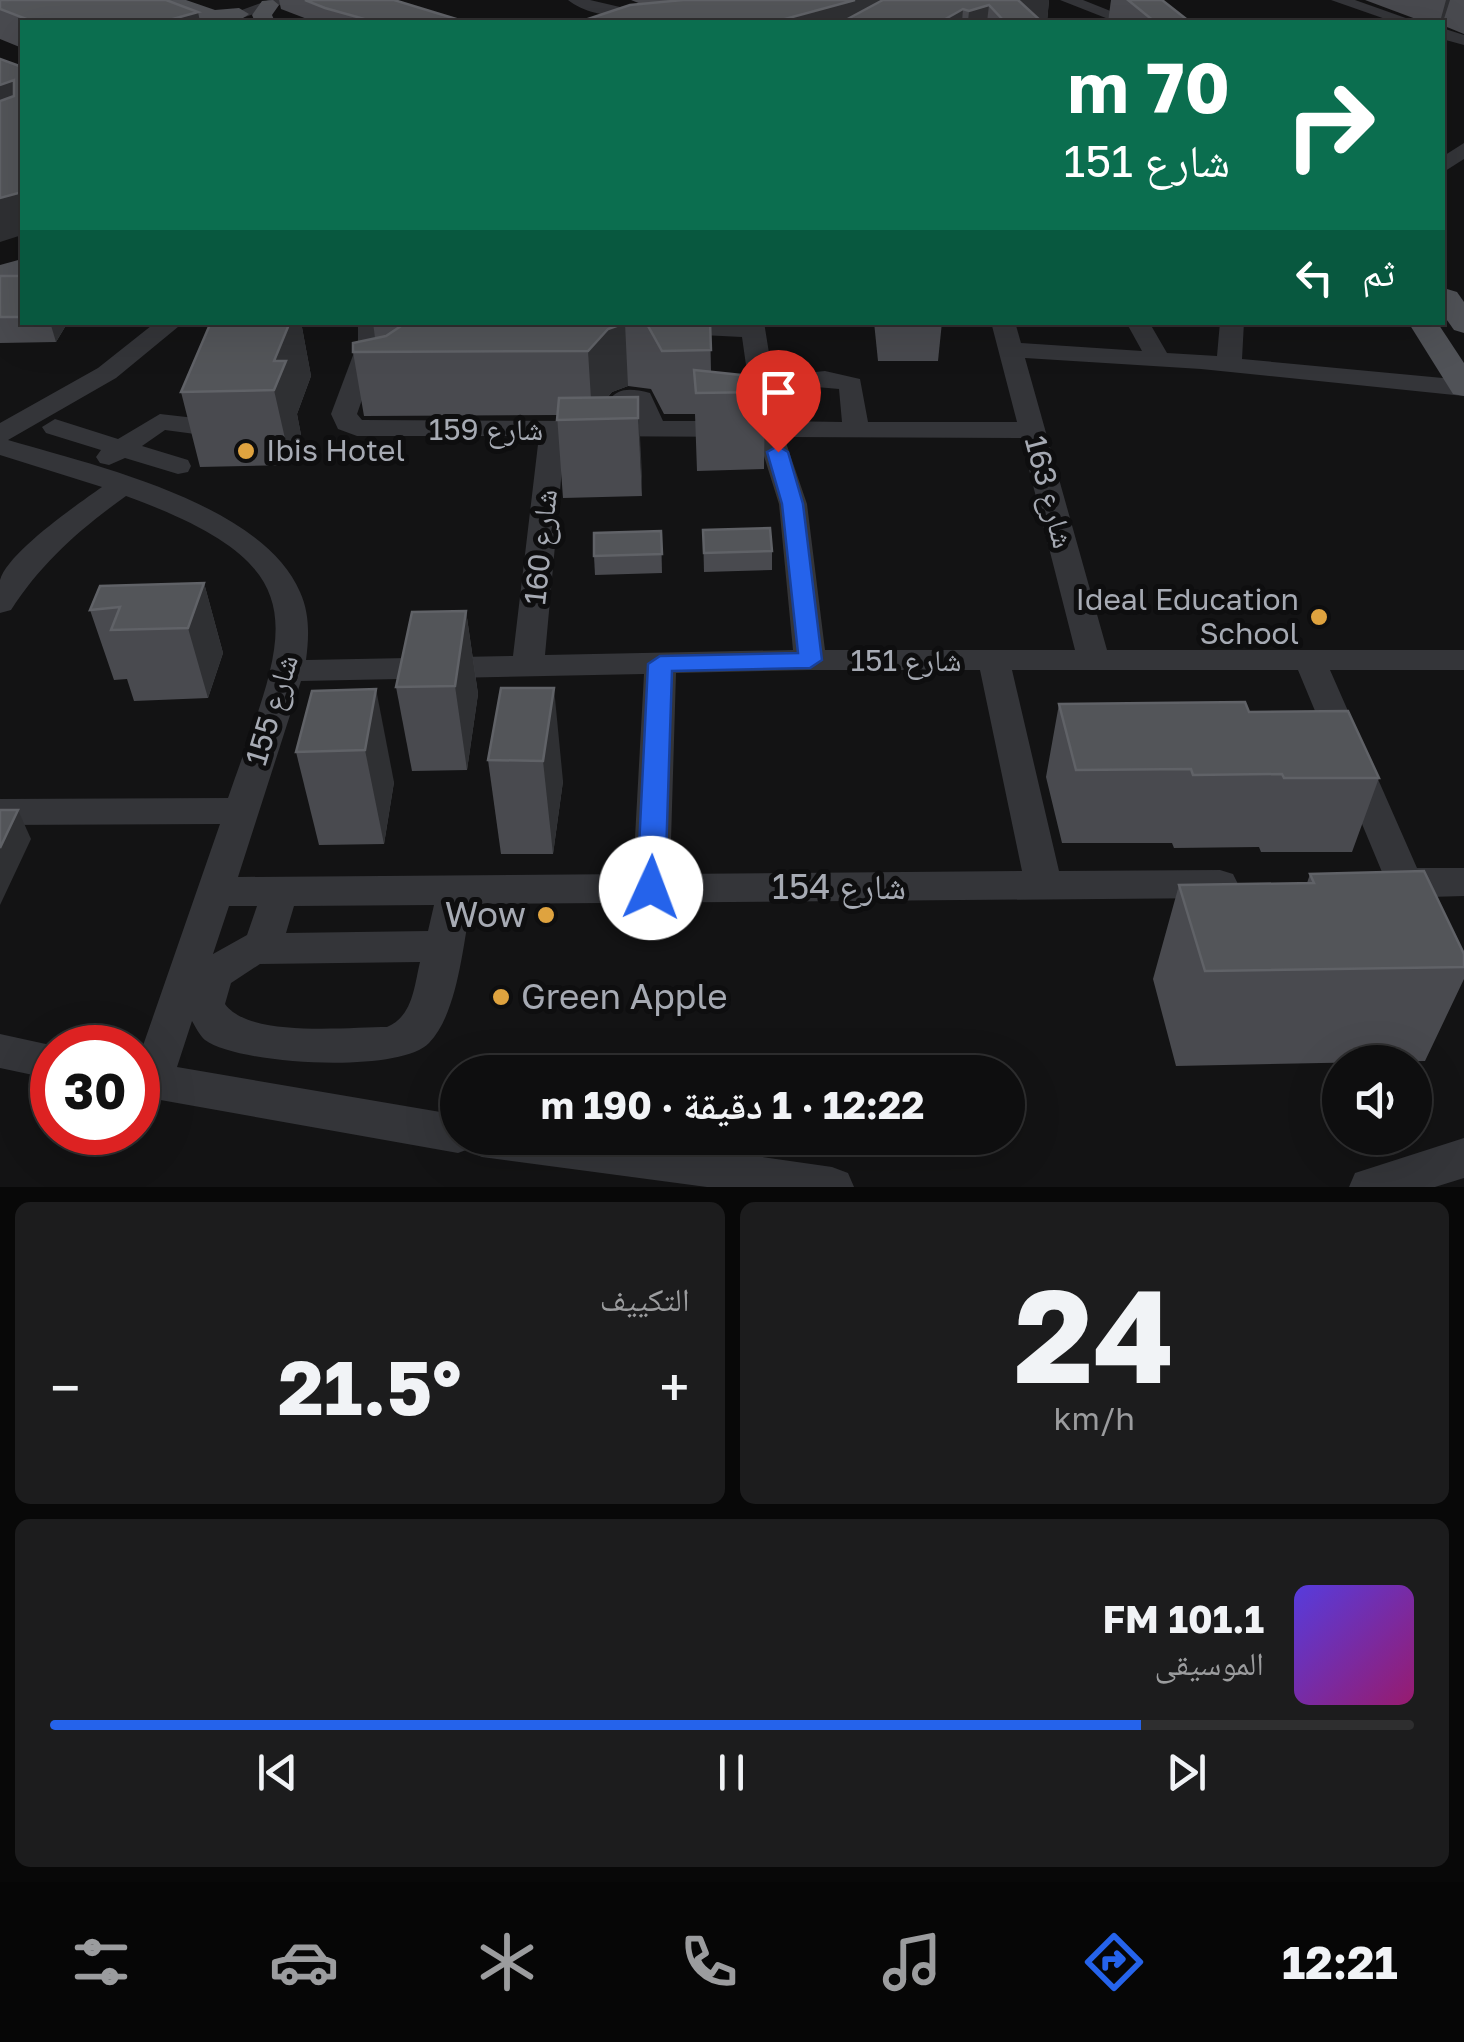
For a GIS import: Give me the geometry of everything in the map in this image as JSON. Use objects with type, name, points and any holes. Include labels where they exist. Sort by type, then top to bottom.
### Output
[{"type":"main road","points":[[166,0],[218,12]]},
{"type":"main road","points":[[140,1],[218,12],[271,12]]},
{"type":"main road","points":[[1448,302],[1464,324]]},
{"type":"main road","points":[[1424,325],[1464,388]]},
{"type":"street","points":[[576,0],[616,19],[660,18],[698,5]]},
{"type":"street","points":[[1068,0],[1124,20]]},
{"type":"street","points":[[1100,12],[1137,0]]},
{"type":"street","points":[[1344,2],[1402,20]]},
{"type":"street","points":[[351,397],[370,342],[370,325]]},
{"type":"street","name":"شارع 163","points":[[1005,325],[1094,661]]},
{"type":"street","points":[[1140,325],[1160,360]]},
{"type":"street","points":[[1230,365],[1232,325]]},
{"type":"street","points":[[710,330],[751,326],[768,429],[793,504],[810,660]]},
{"type":"street","points":[[0,434],[107,373],[145,331]]},
{"type":"street","points":[[1012,350],[1230,365],[1464,388]]},
{"type":"street","points":[[351,397],[389,384],[361,368]]},
{"type":"street","points":[[805,378],[851,384],[856,430]]},
{"type":"street","name":"شارع 159","points":[[351,397],[344,417],[357,428],[1033,430]]},
{"type":"street","points":[[86,474],[160,422],[195,426]]},
{"type":"street","points":[[54,427],[178,466]]},
{"type":"street","name":"شارع 160","points":[[528,664],[553,430]]},
{"type":"street","name":"شارع 155","points":[[0,446],[121,486],[209,522],[234,536],[268,564],[290,607],[292,650],[288,670],[160,1039]]},
{"type":"street","points":[[0,603],[14,578],[43,545],[121,486]]},
{"type":"street","name":"شارع 151","points":[[288,670],[810,660],[1464,660]]},
{"type":"street","points":[[1310,661],[1404,883],[1430,931]]},
{"type":"street","points":[[994,662],[1044,886]]},
{"type":"street","points":[[651,888],[660,664]]},
{"type":"street","points":[[0,812],[241,811]]},
{"type":"street","points":[[1347,883],[1464,882]]},
{"type":"street","name":"شارع 154","points":[[213,892],[1252,884]]},
{"type":"street","points":[[442,946],[252,949],[226,962],[209,983],[205,1008],[219,1028],[275,1044],[389,1044],[413,1034],[423,1025],[456,889]]},
{"type":"street","points":[[262,949],[280,891]]},
{"type":"street","points":[[0,1051],[30,1057]]},
{"type":"street","points":[[160,1083],[440,1131]]},
{"type":"street","points":[[603,1155],[757,1172],[832,1187]]},
{"type":"street","points":[[1371,1187],[1464,1158]]},
{"type":"building","points":[[0,0],[166,0],[198,12],[169,20],[29,20],[0,9]]},
{"type":"building","points":[[305,0],[394,0],[459,20],[368,20]]},
{"type":"building","points":[[683,0],[855,0],[781,20],[585,20],[630,5]]},
{"type":"building","points":[[883,0],[1018,0],[1040,20],[1003,20],[989,5],[963,9],[944,20],[846,20]]},
{"type":"building","points":[[1128,0],[1162,0],[1187,20],[1153,20]]},
{"type":"building","points":[[0,59],[20,66],[20,193],[0,198],[0,101],[14,96],[14,80],[0,85]]},
{"type":"building","points":[[0,276],[20,276],[20,317],[0,317]]},
{"type":"building","points":[[210,325],[289,325],[274,361],[286,361],[274,390],[181,392]]},
{"type":"building","points":[[402,325],[619,325],[608,329],[588,351],[353,352],[353,343],[386,336]]},
{"type":"building","points":[[640,325],[710,325],[711,350],[662,351],[648,326]]},
{"type":"building","points":[[694,370],[760,377],[765,392],[696,393]]},
{"type":"building","points":[[638,397],[638,418],[557,420],[559,398]]},
{"type":"building","points":[[770,528],[772,551],[704,553],[703,530]]},
{"type":"building","points":[[661,531],[662,554],[594,556],[594,533]]},
{"type":"building","points":[[204,583],[188,628],[111,630],[120,607],[90,610],[100,586]]},
{"type":"building","points":[[466,611],[455,686],[396,687],[412,612]]},
{"type":"building","points":[[501,688],[554,688],[543,761],[488,760]]},
{"type":"building","points":[[376,689],[365,750],[296,752],[312,691]]},
{"type":"building","points":[[1245,702],[1249,712],[1348,711],[1379,778],[1193,775],[1191,769],[1076,770],[1059,704]]},
{"type":"building","points":[[0,810],[18,810],[0,848]]},
{"type":"building","points":[[1424,871],[1464,954],[1464,967],[1205,971],[1179,885],[1314,883],[1310,874]]},
{"type":"place","name":"Ibis Hotel","points":[[246,451]]},
{"type":"place","name":"Ideal Education School","points":[[1319,617]]},
{"type":"place","name":"Wow","points":[[546,915]]},
{"type":"place","name":"Green Apple","points":[[501,997]]},
{"type":"route","points":[[651,888],[660,664],[810,660],[793,504],[778,452]]}]
